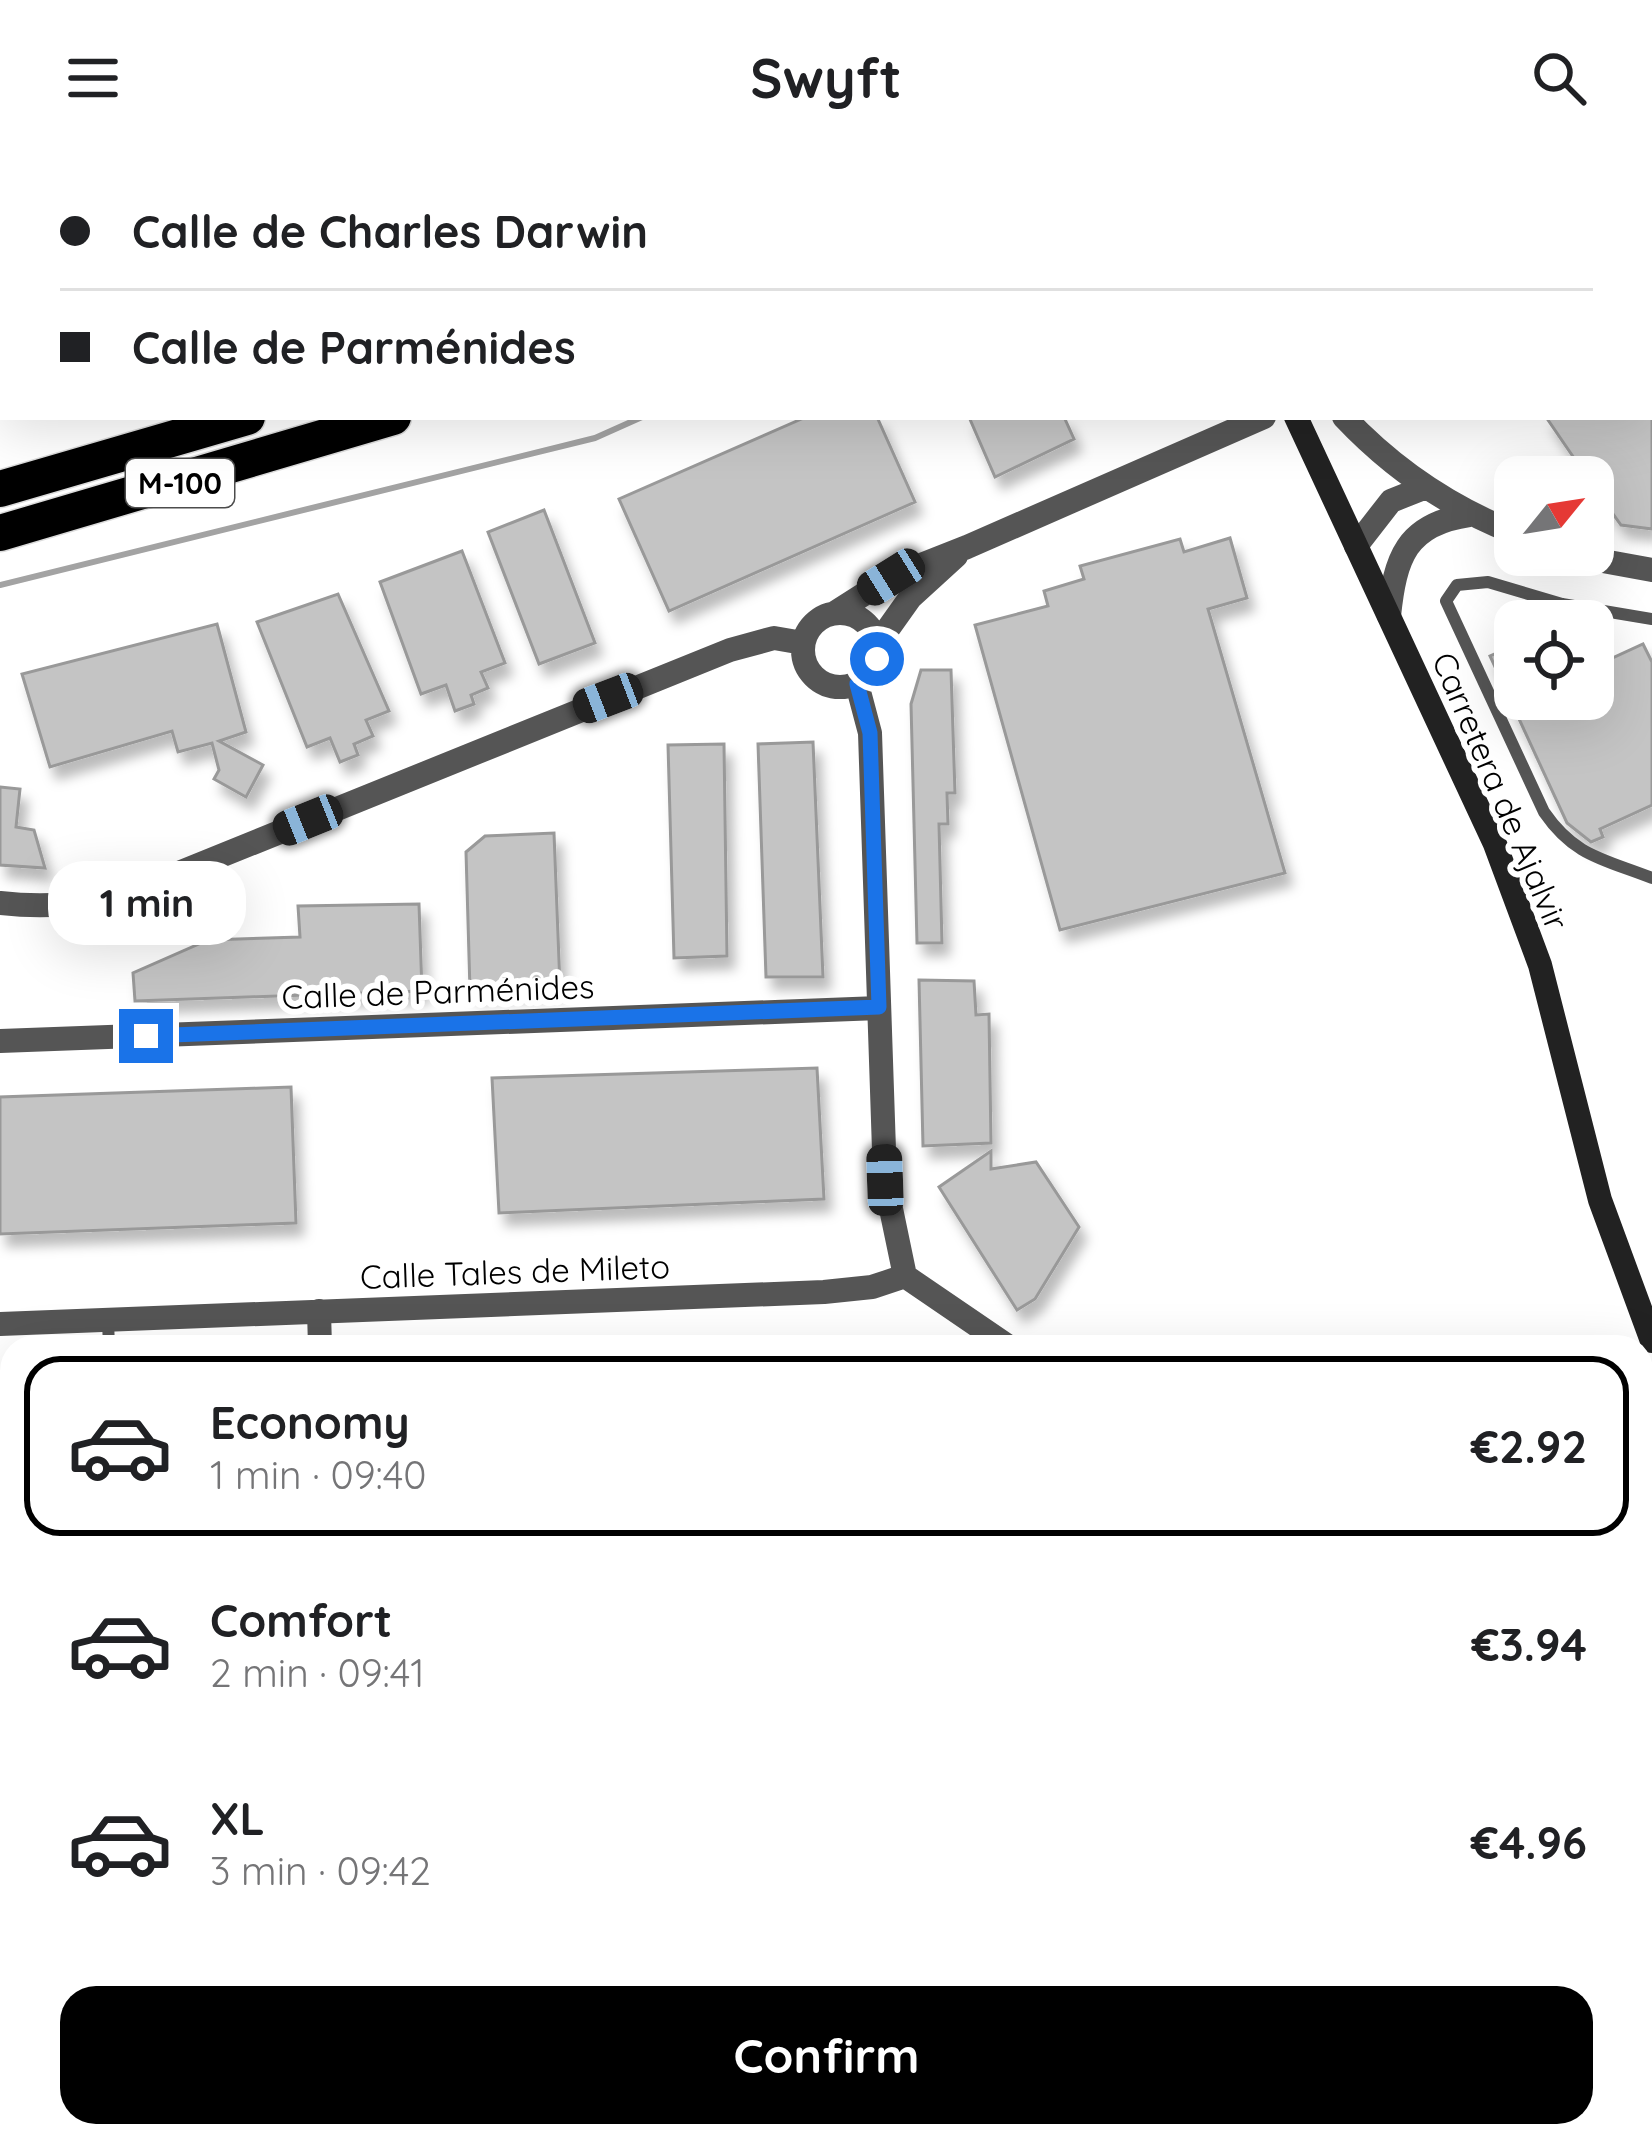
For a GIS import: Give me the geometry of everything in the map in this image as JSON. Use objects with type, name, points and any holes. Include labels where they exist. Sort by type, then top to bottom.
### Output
[{"type":"highway","name":"M-100","points":[[0,489],[237,420]]},
{"type":"highway","name":"M-100","points":[[0,533],[229,469],[368,420]]},
{"type":"highway","points":[[338,432],[383,420]]},
{"type":"street","points":[[836,612],[854,615],[869,626],[878,643],[870,674],[841,688],[825,685],[804,660],[803,644],[820,618],[891,577],[1257,420]]},
{"type":"street","name":"Carretera de Ajalvir","points":[[1297,420],[1496,844],[1540,965],[1600,1200],[1650,1335]]},
{"type":"street","points":[[1347,420],[1379,455],[1468,515],[1494,525]]},
{"type":"street","points":[[1356,546],[1391,501],[1426,487]]},
{"type":"street","points":[[1388,616],[1396,568],[1414,537],[1427,527],[1468,515]]},
{"type":"street","points":[[878,643],[910,598],[967,547]]},
{"type":"street","points":[[1614,563],[1652,570]]},
{"type":"street","points":[[1367,570],[1396,568]]},
{"type":"street","points":[[0,904],[40,907],[134,891],[730,650],[774,638],[803,644]]},
{"type":"street","points":[[857,684],[870,733],[885,1180],[905,1276],[991,1335]]},
{"type":"street","name":"Calle de Parménides","points":[[0,1042],[879,1007]]},
{"type":"street","name":"Calle Tales de Mileto","points":[[0,1324],[824,1292],[872,1287],[905,1276]]},
{"type":"street","points":[[319,1311],[320,1335]]},
{"type":"lane","points":[[1652,619],[1562,604],[1488,582],[1457,585],[1446,601],[1544,812],[1561,837],[1578,850],[1652,878]]},
{"type":"lane","points":[[108,1319],[109,1335]]},
{"type":"building","points":[[799,420],[878,420],[915,502],[669,611],[619,499]]},
{"type":"building","points":[[970,420],[1065,420],[1074,439],[995,477]]},
{"type":"building","points":[[1548,420],[1652,420],[1652,529],[1621,525],[1614,515],[1614,456],[1573,456]]},
{"type":"building","points":[[544,510],[595,643],[539,664],[488,532]]},
{"type":"building","points":[[1230,538],[1247,598],[1208,609],[1285,873],[1060,930],[975,625],[1048,606],[1044,591],[1084,579],[1080,566],[1180,539],[1184,552]]},
{"type":"building","points":[[462,551],[505,663],[481,672],[488,688],[471,695],[474,704],[455,711],[446,685],[421,694],[380,582]]},
{"type":"building","points":[[338,594],[389,711],[366,720],[373,736],[354,744],[358,755],[340,762],[330,738],[307,747],[257,622]]},
{"type":"building","points":[[217,624],[246,732],[219,741],[263,765],[246,797],[214,779],[219,770],[212,743],[178,752],[172,731],[50,767],[22,674]]},
{"type":"building","points":[[1643,644],[1652,662],[1652,805],[1600,829],[1603,837],[1591,842],[1567,823],[1520,720],[1614,720],[1614,657]]},
{"type":"building","points":[[921,670],[951,670],[955,793],[947,793],[948,824],[939,824],[942,943],[917,943],[911,704]]},
{"type":"building","points":[[813,742],[823,977],[766,977],[758,744]]},
{"type":"building","points":[[724,744],[727,956],[674,958],[668,745]]},
{"type":"building","points":[[0,787],[20,789],[16,827],[34,830],[45,868],[0,865]]},
{"type":"building","points":[[554,833],[560,986],[470,991],[466,852],[485,836]]},
{"type":"building","points":[[419,904],[422,991],[135,1001],[133,973],[208,940],[300,937],[298,906]]},
{"type":"building","points":[[919,980],[974,981],[976,1015],[989,1014],[991,1143],[923,1146]]},
{"type":"building","points":[[817,1068],[824,1199],[499,1213],[492,1078]]},
{"type":"building","points":[[291,1087],[296,1223],[0,1234],[0,1097]]},
{"type":"building","points":[[991,1151],[991,1169],[1036,1162],[1079,1227],[1035,1299],[1017,1310],[939,1187]]},
{"type":"waterway","points":[[0,585],[595,438],[635,420]]},
{"type":"route","points":[[146,1036],[879,1007],[870,733],[857,684],[870,674],[877,659]]}]
